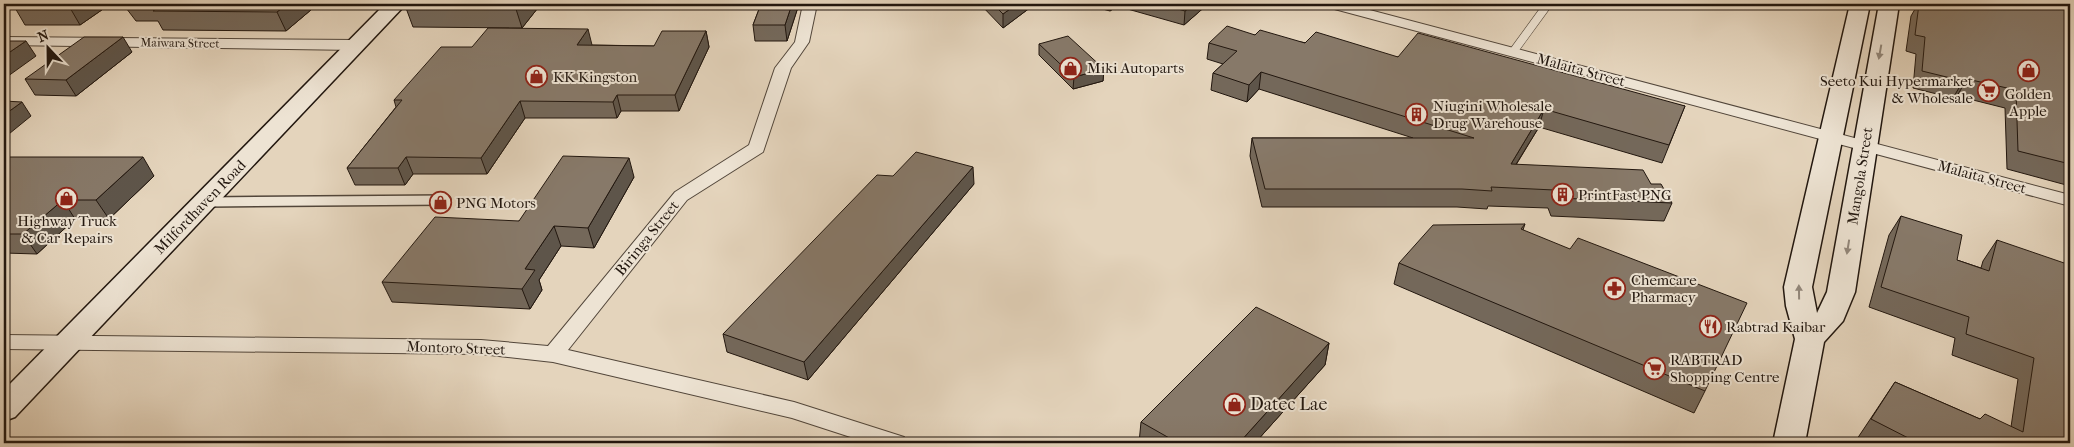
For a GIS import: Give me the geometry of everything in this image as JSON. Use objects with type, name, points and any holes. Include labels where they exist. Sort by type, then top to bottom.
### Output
[{"type":"main road","name":"Milfordhaven Road","points":[[4,409],[396,4]]},
{"type":"main road","points":[[1789,443],[1810,339],[1800,306],[1798,288],[1860,4]]},
{"type":"main road","name":"Mangola Street","points":[[1810,339],[1834,314],[1841,292],[1889,4]]},
{"type":"street","name":"Biringa Street","points":[[554,354],[681,196],[757,148],[783,68],[802,42],[810,4]]},
{"type":"street","name":"Malaita Street","points":[[1332,4],[2070,201]]},
{"type":"street","name":"Maiwara Street","points":[[4,41],[356,45]]},
{"type":"street","name":"Montoro Street","points":[[4,342],[481,347],[554,354],[794,410],[896,443]]},
{"type":"lane","points":[[1513,52],[1548,4]]},
{"type":"lane","points":[[205,202],[446,200]]},
{"type":"building","points":[[17,4],[73,4],[69,6],[14,6]]},
{"type":"building","points":[[163,4],[287,4],[277,12],[153,11]]},
{"type":"building","points":[[411,4],[521,4],[516,9],[406,8]]},
{"type":"building","points":[[761,4],[792,4],[785,25],[753,25]]},
{"type":"building","points":[[993,4],[1017,4],[1003,14]]},
{"type":"building","points":[[1160,4],[1194,4],[1185,11]]},
{"type":"building","points":[[1919,4],[2070,4],[2070,164],[2018,151],[2016,90],[1967,79],[1963,81],[1922,71],[1925,37],[1915,35]]},
{"type":"building","points":[[1227,26],[1255,35],[1260,30],[1305,43],[1316,32],[1398,57],[1418,33],[1685,106],[1669,145],[1544,109],[1511,164],[1643,170],[1651,184],[1661,184],[1672,203],[1558,198],[1554,190],[1491,187],[1492,191],[1462,189],[1265,189],[1252,138],[1474,138],[1261,72],[1249,85],[1213,73],[1237,51],[1209,43]]},
{"type":"building","points":[[488,28],[588,29],[577,45],[654,46],[662,31],[706,31],[675,95],[617,95],[613,102],[520,101],[481,158],[406,157],[398,168],[347,168],[402,100],[394,100],[441,47],[472,47]]},
{"type":"building","points":[[1068,36],[1104,69],[1074,77],[1039,44]]},
{"type":"building","points":[[84,37],[123,37],[66,80],[25,79]]},
{"type":"building","points":[[4,41],[26,41],[4,56]]},
{"type":"building","points":[[4,101],[22,102],[4,115]]},
{"type":"building","points":[[916,152],[973,167],[804,362],[723,334],[877,175],[893,176]]},
{"type":"building","points":[[563,156],[629,158],[588,228],[554,226],[525,269],[535,270],[522,289],[382,282],[435,217],[519,221]]},
{"type":"building","points":[[4,157],[143,157],[96,200],[63,200],[23,234],[4,234]]},
{"type":"building","points":[[1901,216],[1962,235],[1957,260],[1989,271],[1997,240],[2070,265],[2070,443],[1918,443],[1871,419],[1895,382],[1980,419],[1985,414],[2023,432],[2034,358],[1966,334],[1969,317],[1881,287]]},
{"type":"building","points":[[1525,224],[1521,229],[1570,249],[1578,238],[1747,303],[1705,391],[1399,263],[1433,225]]},
{"type":"building","name":"Datec Lae","points":[[1256,307],[1329,343],[1239,443],[1178,443],[1141,422]]},
{"type":"place","name":"Miki Autoparts","points":[[1071,68]]},
{"type":"place","name":"Golden Apple","points":[[2028,71]]},
{"type":"place","name":"KK Kingston","points":[[537,77]]},
{"type":"place","name":"Seeto Kui Hypermarket & Wholesale","points":[[1989,90]]},
{"type":"place","name":"Niugini Wholesale Drug Warehouse","points":[[1417,115]]},
{"type":"place","name":"PrintFast PNG","points":[[1562,195]]},
{"type":"place","name":"Highway Truck & Car Repairs","points":[[67,198]]},
{"type":"place","name":"PNG Motors","points":[[440,203]]},
{"type":"place","name":"Chemcare Pharmacy","points":[[1615,289]]},
{"type":"place","name":"Rabtrad Kaibar","points":[[1710,327]]},
{"type":"place","name":"RABTRAD Shopping Centre","points":[[1654,369]]},
{"type":"place","name":"Datec Lae","points":[[1234,404]]}]
